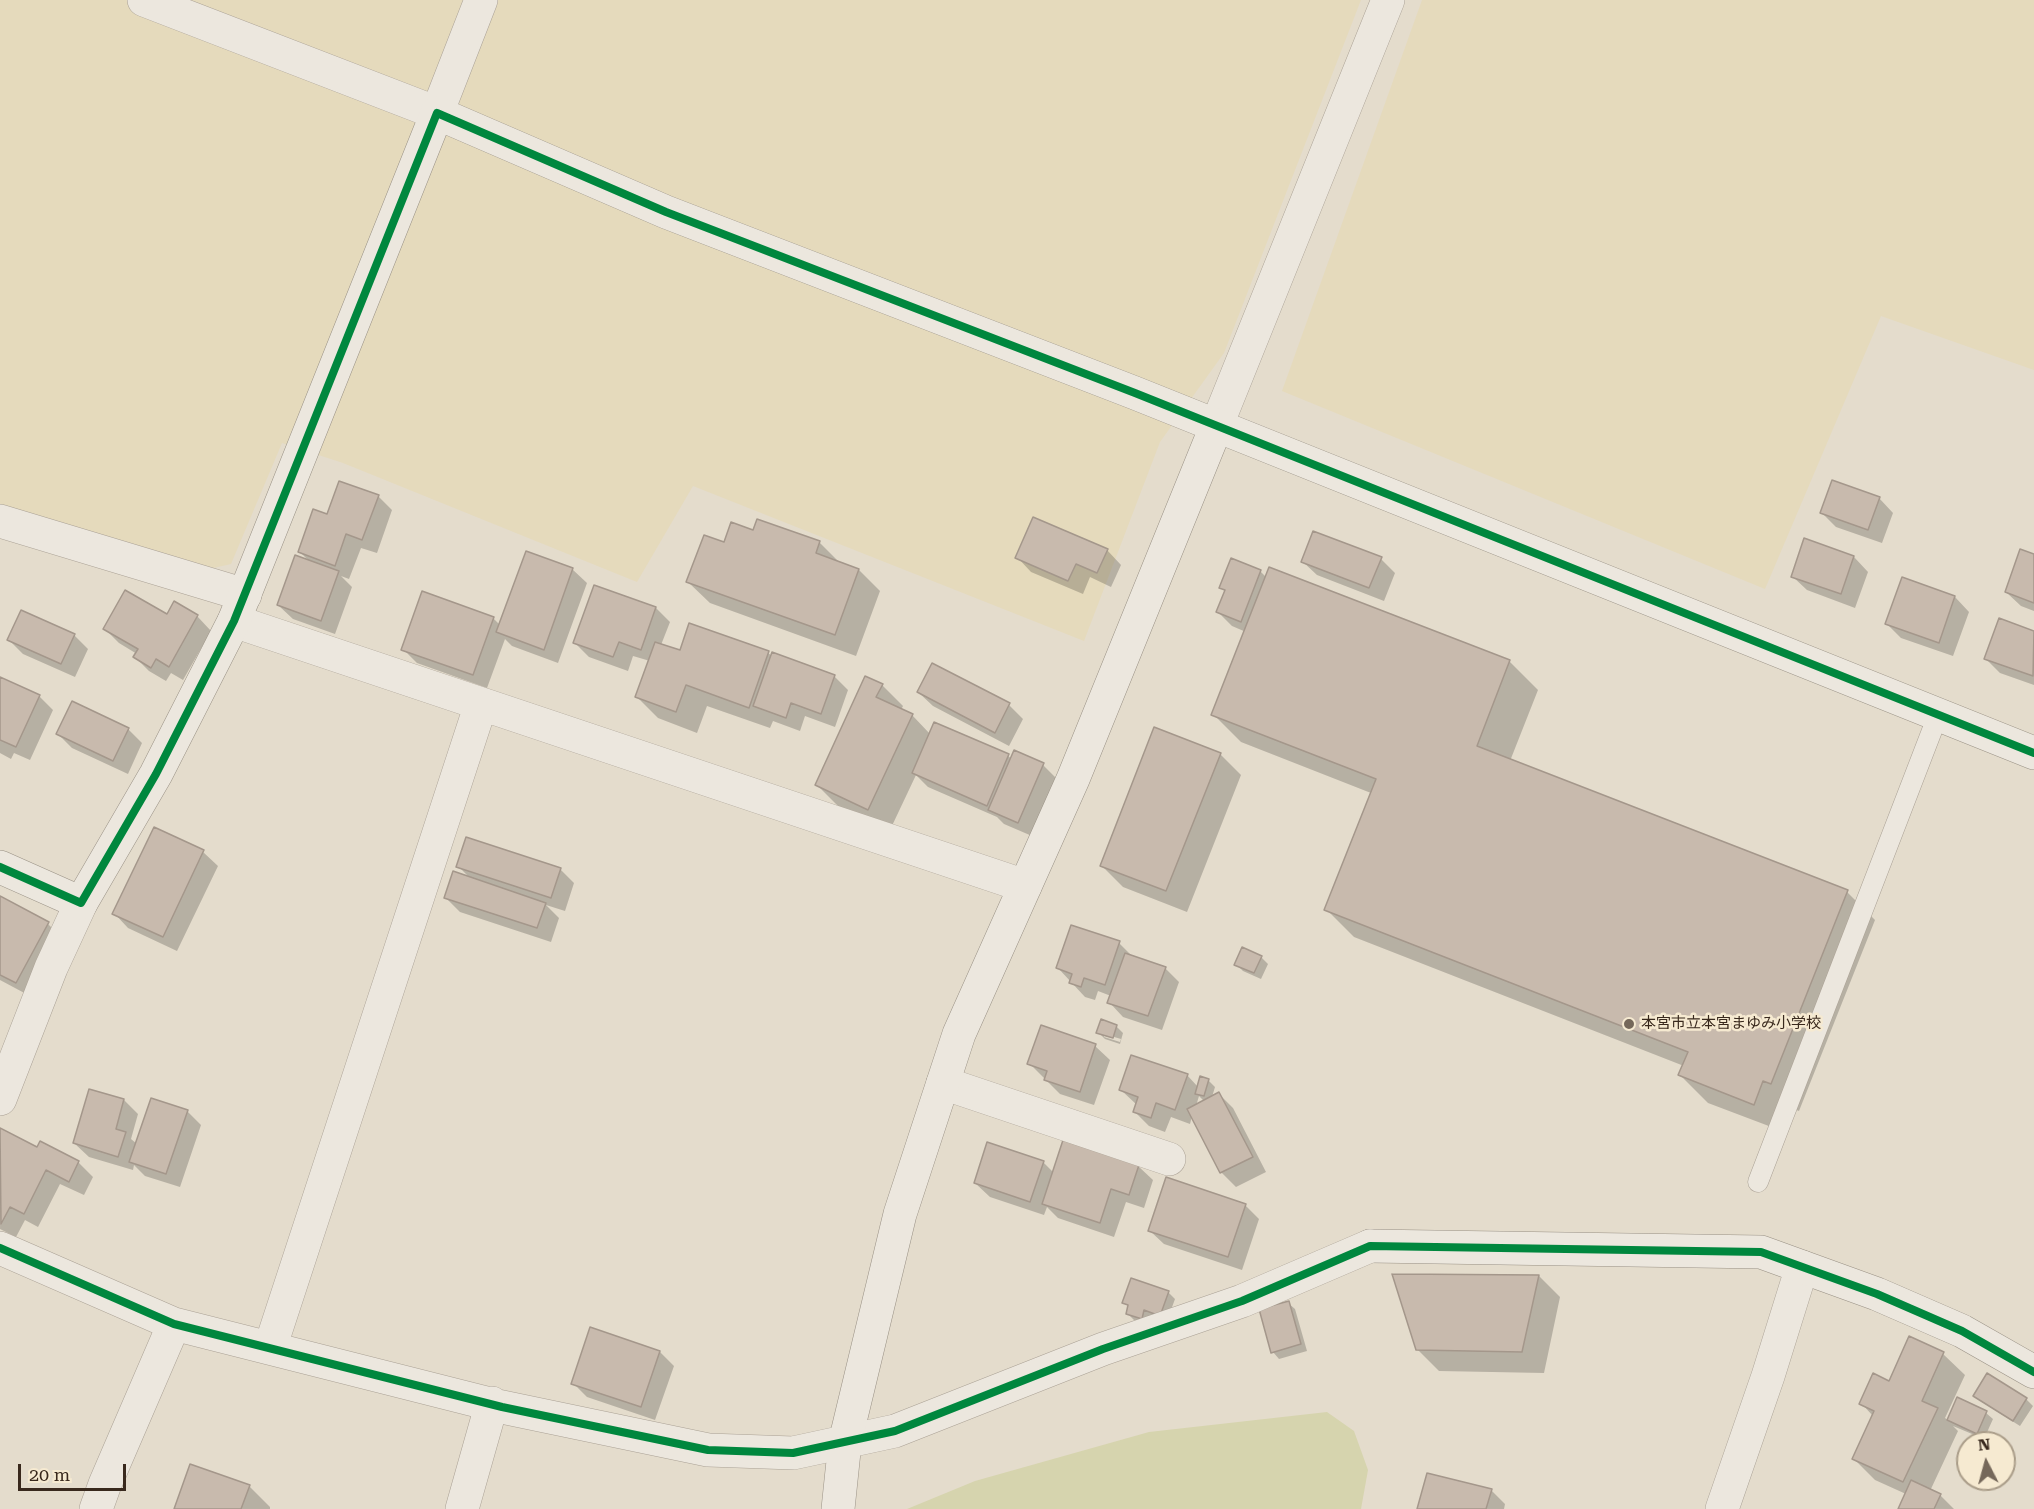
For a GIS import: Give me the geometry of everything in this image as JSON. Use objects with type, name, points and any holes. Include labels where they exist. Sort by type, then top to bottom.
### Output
[{"type":"street","points":[[144,0],[437,113],[666,212],[1135,393],[2034,753]]},
{"type":"street","points":[[0,1099],[51,968],[81,903],[156,774],[239,608],[481,0]]},
{"type":"street","points":[[838,1509],[845,1442],[900,1214],[959,1034],[1073,779],[1388,0]]},
{"type":"street","points":[[0,521],[239,608],[481,704],[1025,886]]},
{"type":"street","points":[[270,1348],[481,704]]},
{"type":"street","points":[[0,867],[81,903]]},
{"type":"street","points":[[943,1083],[1168,1160]]},
{"type":"street","points":[[0,1248],[174,1324],[492,1404],[708,1450],[793,1453],[895,1431],[1103,1350],[1242,1301],[1370,1246],[1761,1252],[1877,1294],[1962,1330],[2034,1372]]},
{"type":"street","points":[[1722,1509],[1768,1376],[1802,1267]]},
{"type":"street","points":[[96,1509],[174,1324]]},
{"type":"street","points":[[462,1509],[492,1404]]},
{"type":"lane","points":[[1758,1182],[1938,715]]},
{"type":"shaded area","points":[[0,0],[1361,0],[1224,353],[1160,442],[1084,641],[693,486],[637,582],[343,463],[282,443],[231,564],[204,570],[0,507]]},
{"type":"shaded area","points":[[1422,0],[2034,0],[2034,370],[1881,316],[1765,589],[1282,391]]},
{"type":"shaded area","points":[[1327,1412],[1354,1431],[1368,1470],[1361,1509],[907,1509],[975,1481],[1149,1432]]},
{"type":"building","points":[[1832,480],[1880,497],[1868,530],[1820,513]]},
{"type":"building","points":[[339,481],[379,495],[362,540],[346,534],[335,566],[298,552],[313,509],[327,514]]},
{"type":"building","points":[[1033,517],[1108,549],[1097,573],[1076,564],[1068,581],[1015,558]]},
{"type":"building","points":[[757,519],[820,541],[816,553],[859,569],[835,635],[686,582],[704,535],[724,542],[731,522],[753,530]]},
{"type":"building","points":[[1313,531],[1382,557],[1369,588],[1301,562]]},
{"type":"building","points":[[1804,538],[1854,556],[1841,594],[1791,577]]},
{"type":"building","points":[[2020,549],[2034,554],[2034,603],[2005,592]]},
{"type":"building","points":[[526,551],[573,568],[544,650],[496,632]]},
{"type":"building","points":[[295,555],[339,571],[321,621],[277,605]]},
{"type":"building","points":[[1231,558],[1261,570],[1241,622],[1216,612],[1225,590],[1219,588]]},
{"type":"building","points":[[1269,567],[1510,660],[1477,746],[1848,890],[1771,1084],[1763,1081],[1754,1105],[1678,1075],[1688,1052],[1324,910],[1376,779],[1211,715]]},
{"type":"building","points":[[1902,577],[1955,596],[1939,643],[1885,624]]},
{"type":"building","points":[[594,585],[656,607],[641,650],[619,642],[613,657],[573,643]]},
{"type":"building","points":[[125,590],[167,614],[174,601],[198,615],[169,667],[156,659],[151,668],[133,657],[138,649],[103,629]]},
{"type":"building","points":[[422,591],[494,617],[473,675],[401,650]]},
{"type":"building","points":[[21,610],[75,634],[61,664],[7,640]]},
{"type":"building","points":[[1999,618],[2034,631],[2033,676],[1984,659]]},
{"type":"building","points":[[689,623],[769,651],[749,708],[686,685],[676,712],[635,697],[655,642],[680,650]]},
{"type":"building","points":[[772,652],[835,675],[821,714],[791,703],[786,718],[753,706]]},
{"type":"building","points":[[932,663],[1010,703],[995,733],[917,692]]},
{"type":"building","points":[[865,676],[883,684],[876,697],[913,714],[868,810],[815,785]]},
{"type":"building","points":[[0,677],[40,695],[16,747],[0,740]]},
{"type":"building","points":[[72,701],[129,728],[113,761],[56,734]]},
{"type":"building","points":[[934,722],[1009,754],[987,806],[912,773]]},
{"type":"building","points":[[1154,727],[1221,753],[1166,891],[1100,866]]},
{"type":"building","points":[[1014,750],[1044,763],[1018,823],[988,810]]},
{"type":"building","points":[[154,827],[204,850],[163,937],[112,914]]},
{"type":"building","points":[[466,837],[561,868],[551,898],[456,867]]},
{"type":"building","points":[[453,871],[546,903],[537,928],[444,898]]},
{"type":"building","points":[[0,896],[49,922],[16,983],[0,975]]},
{"type":"building","points":[[1071,925],[1120,941],[1105,985],[1084,978],[1081,987],[1069,983],[1072,974],[1056,968]]},
{"type":"building","points":[[1242,947],[1262,956],[1254,973],[1234,965]]},
{"type":"building","points":[[1125,953],[1166,967],[1148,1016],[1107,1003]]},
{"type":"building","points":[[1101,1019],[1117,1025],[1113,1038],[1096,1033]]},
{"type":"building","points":[[1041,1025],[1096,1044],[1080,1092],[1044,1080],[1047,1071],[1027,1064]]},
{"type":"building","points":[[1131,1055],[1188,1074],[1175,1110],[1156,1103],[1151,1118],[1133,1112],[1138,1097],[1119,1090]]},
{"type":"building","points":[[1200,1076],[1209,1079],[1204,1096],[1195,1094]]},
{"type":"building","points":[[89,1089],[124,1099],[116,1129],[126,1132],[118,1157],[73,1143]]},
{"type":"building","points":[[1219,1092],[1253,1157],[1220,1173],[1187,1109]]},
{"type":"building","points":[[151,1098],[188,1110],[166,1174],[129,1162]]},
{"type":"building","points":[[0,1128],[37,1147],[40,1141],[79,1161],[69,1182],[46,1170],[24,1214],[10,1207],[1,1224]]},
{"type":"building","points":[[1063,1140],[1139,1165],[1129,1195],[1111,1189],[1100,1223],[1042,1204]]},
{"type":"building","points":[[987,1142],[1044,1161],[1030,1202],[974,1183]]},
{"type":"building","points":[[1166,1177],[1246,1204],[1228,1257],[1148,1231]]},
{"type":"building","points":[[1392,1274],[1539,1275],[1522,1352],[1416,1350]]},
{"type":"building","points":[[1131,1278],[1169,1291],[1160,1316],[1144,1310],[1142,1319],[1126,1314],[1128,1305],[1122,1303]]},
{"type":"building","points":[[1289,1301],[1301,1344],[1271,1353],[1259,1309]]},
{"type":"building","points":[[590,1327],[660,1351],[641,1407],[571,1384]]},
{"type":"building","points":[[1909,1336],[1944,1352],[1922,1401],[1938,1408],[1903,1482],[1852,1459],[1874,1411],[1859,1404],[1873,1373],[1889,1381]]},
{"type":"building","points":[[1987,1373],[2027,1398],[2013,1421],[1973,1396]]},
{"type":"building","points":[[1957,1397],[1987,1411],[1978,1431],[1971,1431],[1947,1420]]},
{"type":"building","points":[[190,1464],[250,1485],[241,1509],[174,1509]]},
{"type":"building","points":[[1427,1473],[1492,1489],[1486,1509],[1417,1509]]},
{"type":"building","points":[[1911,1480],[1941,1494],[1934,1509],[1898,1509]]},
{"type":"cycle path","points":[[0,867],[81,903],[156,774],[234,621],[437,113],[666,212],[1135,393],[2034,753]]},
{"type":"cycle path","points":[[0,1248],[174,1324],[502,1407],[708,1450],[793,1453],[895,1431],[1103,1349],[1242,1301],[1370,1246],[1761,1252],[1877,1294],[1962,1331],[2034,1372]]},
{"type":"place","name":"本宮市立本宮まゆみ小学校","points":[[1629,1024]]}]
